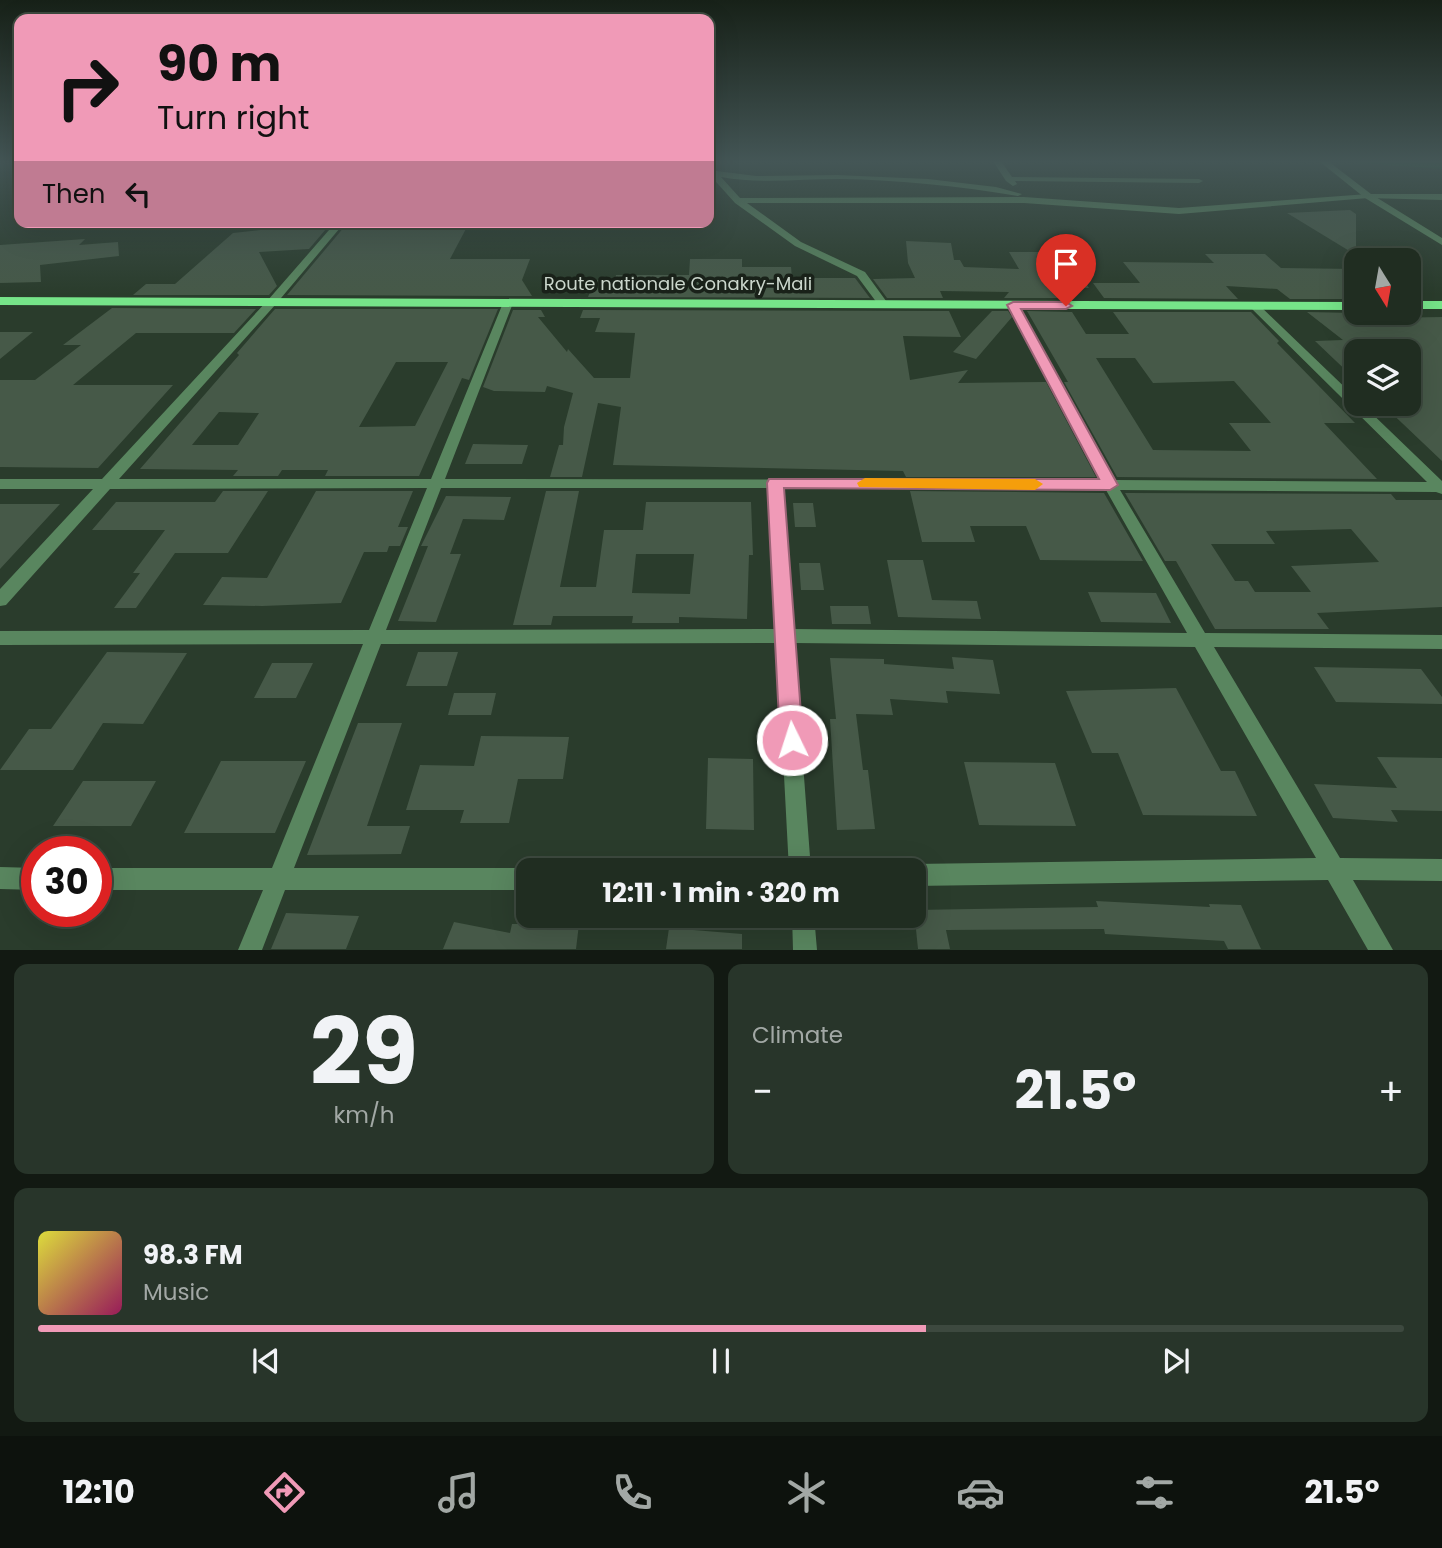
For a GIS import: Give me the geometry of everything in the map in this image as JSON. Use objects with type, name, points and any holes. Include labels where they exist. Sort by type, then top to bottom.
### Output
[{"type":"highway","name":"Route nationale Conakry-Mali","points":[[0,301],[1344,306]]},
{"type":"highway","points":[[1421,305],[1442,305]]},
{"type":"street","points":[[744,205],[798,244],[861,274],[884,305]]},
{"type":"street","points":[[1115,205],[1179,211],[1250,205]]},
{"type":"street","points":[[1383,205],[1442,242]]},
{"type":"street","points":[[0,600],[272,302],[336,228]]},
{"type":"street","points":[[250,950],[508,303]]},
{"type":"street","points":[[1013,305],[1110,485],[1381,950]]},
{"type":"street","points":[[1254,306],[1441,487]]},
{"type":"street","points":[[0,484],[775,483],[1441,487]]},
{"type":"street","points":[[775,483],[799,858]]},
{"type":"street","points":[[0,638],[785,636],[1442,642]]},
{"type":"street","points":[[926,875],[1442,870]]},
{"type":"street","points":[[0,878],[21,878]]},
{"type":"street","points":[[112,879],[516,878]]},
{"type":"street","points":[[804,928],[805,950]]},
{"type":"building","points":[[1350,210],[1356,214],[1356,248],[1344,248],[1287,213]]},
{"type":"building","points":[[278,228],[327,228],[309,249],[259,252],[277,286],[269,295],[133,295],[146,284],[175,284],[233,233]]},
{"type":"building","points":[[343,228],[466,228],[450,259],[530,259],[522,280],[532,296],[287,295]]},
{"type":"building","points":[[85,239],[79,245],[118,242],[119,256],[40,265],[41,282],[0,283],[0,245]]},
{"type":"building","points":[[906,241],[951,243],[954,260],[960,260],[964,267],[1019,269],[1009,252],[1046,252],[1059,269],[1077,270],[1089,288],[1055,287],[1063,298],[1004,298],[1009,292],[940,291],[943,298],[887,298],[873,279],[915,278],[908,263]]},
{"type":"building","points":[[1205,254],[1265,254],[1281,268],[1344,269],[1344,299],[1290,299],[1277,289],[1226,286],[1238,299],[1104,298],[1093,283],[1140,283],[1123,262],[1214,263]]},
{"type":"building","points":[[690,259],[742,259],[742,267],[791,267],[792,278],[855,278],[870,298],[588,297],[595,280],[615,280],[616,275],[689,275]]},
{"type":"building","points":[[112,308],[256,309],[234,333],[136,333],[73,385],[173,385],[98,468],[0,467],[0,380],[35,380],[81,345],[63,345]]},
{"type":"building","points":[[275,309],[498,309],[469,380],[462,378],[419,476],[325,476],[328,470],[282,470],[278,476],[233,476],[238,470],[140,469],[239,355],[237,353]],"holes":[[[396,362],[448,362],[415,426],[359,427]],[[219,412],[259,413],[238,445],[192,445]]]},
{"type":"building","points":[[513,310],[541,310],[545,317],[538,317],[567,352],[568,349],[594,378],[630,378],[635,333],[595,332],[600,318],[580,318],[583,310],[949,311],[961,337],[903,336],[910,380],[968,370],[958,383],[1046,382],[1096,477],[906,477],[903,471],[613,465],[621,407],[598,403],[582,477],[550,477],[559,445],[563,445],[564,427],[573,393],[547,386],[545,392],[494,391],[483,387]]},
{"type":"building","points":[[992,311],[1008,311],[1012,317],[976,359],[953,352]]},
{"type":"building","points":[[1027,311],[1072,312],[1086,334],[1129,334],[1113,312],[1251,312],[1279,341],[1277,343],[1344,412],[1344,416],[1348,416],[1355,423],[1324,423],[1377,479],[1117,477],[1064,382],[1068,382]],"holes":[[[1096,358],[1135,358],[1153,383],[1234,381],[1271,423],[1229,423],[1251,451],[1153,450]]]},
{"type":"building","points":[[1307,312],[1344,313],[1344,326],[1421,326],[1421,317],[1442,317],[1442,461],[1395,416],[1421,416],[1421,339],[1344,339],[1344,369],[1315,341],[1343,340]]},
{"type":"building","points":[[0,332],[33,332],[0,359]]},
{"type":"building","points":[[473,444],[528,445],[522,464],[465,464]]},
{"type":"building","points":[[223,491],[268,491],[228,553],[175,553],[136,608],[114,608],[140,573],[133,573],[165,530],[92,530],[116,502],[215,502]]},
{"type":"building","points":[[316,491],[413,491],[398,527],[408,527],[400,546],[389,546],[387,552],[364,552],[341,603],[203,605],[222,577],[267,578]]},
{"type":"building","points":[[546,491],[579,491],[560,587],[596,587],[604,530],[643,530],[646,502],[751,502],[753,555],[749,555],[747,619],[679,617],[679,623],[632,623],[633,616],[553,616],[551,625],[513,625]],"holes":[[[636,554],[694,554],[690,594],[632,593]]]},
{"type":"building","points":[[910,491],[1104,493],[1143,561],[1040,560],[1026,526],[970,526],[975,542],[922,542]]},
{"type":"building","points":[[1125,493],[1391,494],[1396,500],[1442,500],[1442,607],[1317,613],[1329,629],[1215,629],[1176,561],[1165,561]],"holes":[[[1351,529],[1379,562],[1291,566],[1311,592],[1255,592],[1248,581],[1235,581],[1211,544],[1275,544],[1266,531]]]},
{"type":"building","points":[[446,496],[511,497],[504,520],[463,519],[450,554],[461,554],[436,622],[398,621],[428,546],[421,546]]},
{"type":"building","points":[[793,503],[813,503],[816,527],[795,527]]},
{"type":"building","points":[[0,504],[60,504],[0,569]]},
{"type":"building","points":[[887,560],[923,560],[932,600],[977,601],[981,619],[898,617]]},
{"type":"building","points":[[799,563],[820,563],[824,590],[801,590]]},
{"type":"building","points":[[1088,592],[1156,593],[1171,623],[1101,622]]},
{"type":"building","points":[[830,606],[868,606],[871,624],[832,624]]},
{"type":"building","points":[[107,652],[187,653],[143,724],[103,723],[73,770],[0,770],[29,729],[51,729]]},
{"type":"building","points":[[418,652],[458,652],[447,686],[406,686]]},
{"type":"building","points":[[952,657],[993,660],[1000,694],[946,691],[948,703],[890,699],[893,715],[856,714],[863,770],[868,770],[875,829],[837,830],[830,719],[836,719],[830,658],[884,659],[884,664],[954,669]]},
{"type":"building","points":[[272,663],[313,663],[296,698],[254,698]]},
{"type":"building","points":[[1314,667],[1421,669],[1442,697],[1442,704],[1336,702]]},
{"type":"building","points":[[1176,688],[1221,771],[1235,771],[1257,816],[1143,815],[1118,753],[1092,753],[1066,691]]},
{"type":"building","points":[[454,693],[496,693],[491,715],[448,715]]},
{"type":"building","points":[[358,723],[402,723],[367,826],[410,826],[401,854],[307,855]]},
{"type":"building","points":[[481,736],[569,737],[563,779],[518,779],[509,823],[460,823],[464,810],[406,810],[420,765],[474,766]]},
{"type":"building","points":[[1377,757],[1442,758],[1442,811],[1391,810],[1398,822],[1333,818],[1314,784],[1397,788]]},
{"type":"building","points":[[708,758],[753,759],[754,830],[706,829]]},
{"type":"building","points":[[221,761],[306,761],[275,833],[184,833]]},
{"type":"building","points":[[964,762],[1055,763],[1076,826],[979,825]]},
{"type":"building","points":[[83,781],[156,781],[131,826],[53,826]]},
{"type":"building","points":[[1096,901],[1210,907],[1209,904],[1241,905],[1261,949],[1228,949],[1224,941],[1105,934],[1104,929],[946,930],[950,949],[918,949],[916,928],[926,928],[926,910],[1098,907]]},
{"type":"building","points":[[286,913],[359,916],[346,949],[271,949]]},
{"type":"building","points":[[454,922],[510,933],[512,924],[516,924],[516,928],[579,928],[576,949],[443,949]]},
{"type":"building","points":[[669,928],[742,934],[742,949],[666,949]]},
{"type":"slow traffic","points":[[865,483],[1035,484]]},
{"type":"route","points":[[792,740],[775,483],[1110,485],[1013,305],[1066,306]]}]
